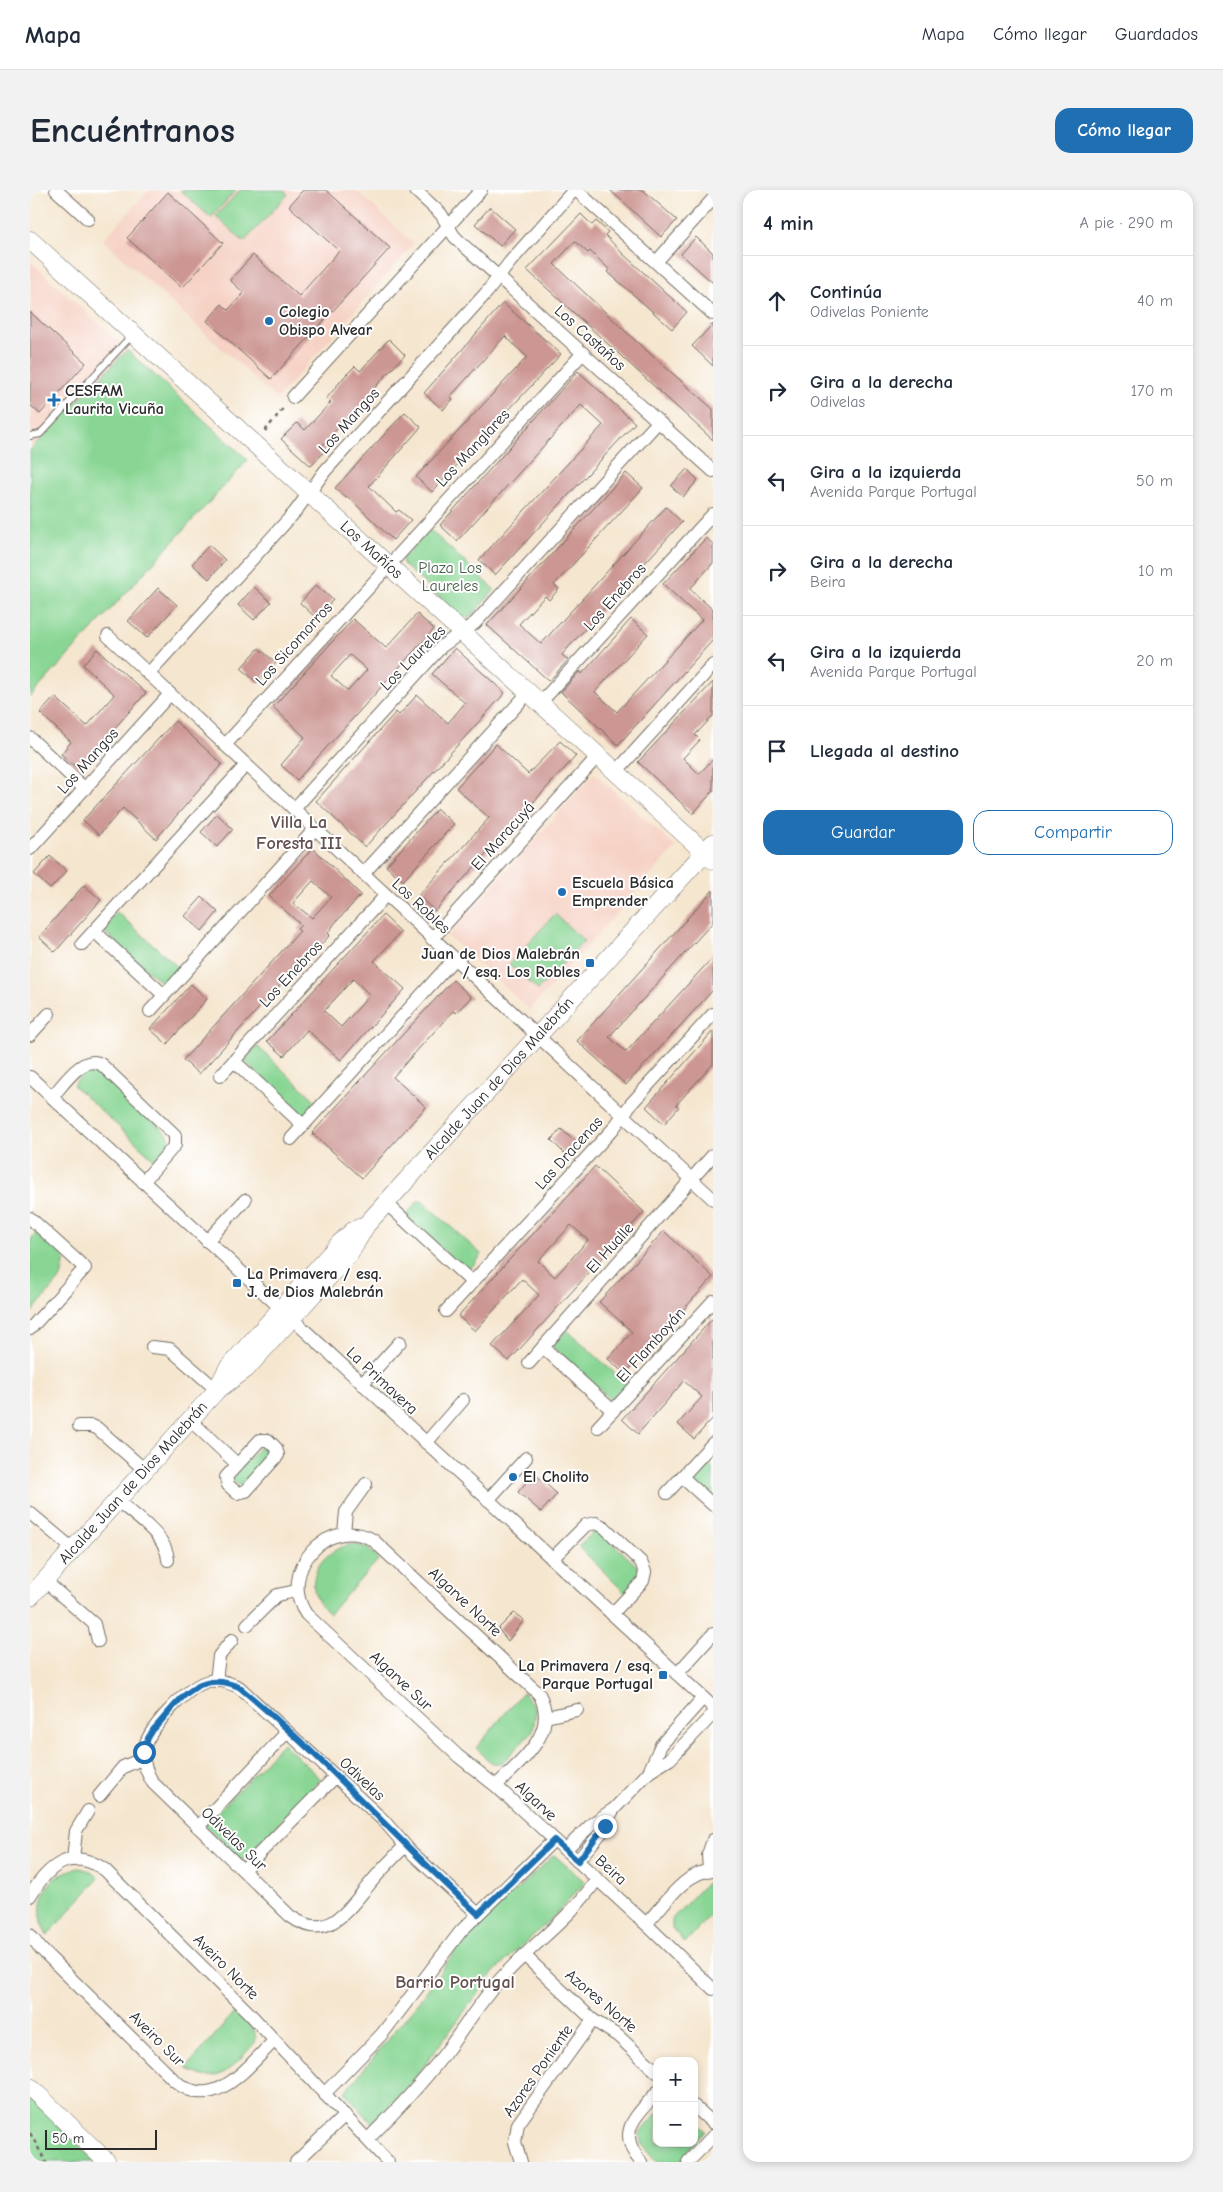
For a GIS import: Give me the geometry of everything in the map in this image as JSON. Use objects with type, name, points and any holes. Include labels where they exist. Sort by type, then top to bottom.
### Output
[{"type":"street","points":[[56,190],[88,219]]},
{"type":"street","name":"Los Castaños","points":[[415,190],[441,214],[454,236],[713,471]]},
{"type":"street","points":[[292,397],[481,190]]},
{"type":"street","points":[[575,190],[713,314]]},
{"type":"street","name":"Los Mangos","points":[[148,674],[295,512],[325,471],[575,190]]},
{"type":"street","points":[[656,262],[713,199]]},
{"type":"street","name":"Los Mañíos","points":[[30,240],[598,756],[710,852]]},
{"type":"street","name":"Los Manglares","points":[[388,565],[583,353]]},
{"type":"street","name":"Los Laureles","points":[[294,809],[442,646],[475,623],[658,422]]},
{"type":"street","name":"Los Enebros","points":[[363,874],[713,514]]},
{"type":"street","name":"Los Sicomorros","points":[[225,745],[388,565]]},
{"type":"street","name":"Los Robles","points":[[108,636],[713,1199]]},
{"type":"street","points":[[616,772],[713,665]]},
{"type":"street","name":"Los Mangos","points":[[30,849],[170,694]]},
{"type":"street","points":[[30,738],[85,789]]},
{"type":"street","name":"El Maracuyá","points":[[432,938],[598,756]]},
{"type":"street","points":[[82,944],[246,765]]},
{"type":"street","points":[[150,1011],[315,829]]},
{"type":"street","name":"Alcalde Juan de Dios Malebrán","points":[[30,1597],[216,1390],[228,1368],[286,1314],[340,1244],[353,1232],[366,1225],[537,1036],[710,852]]},
{"type":"street","name":"Los Enebros","points":[[220,1076],[386,895]]},
{"type":"street","points":[[94,931],[164,995]]},
{"type":"street","points":[[291,1139],[454,959]]},
{"type":"street","points":[[30,1036],[49,1014]]},
{"type":"street","name":"Las Dracenas","points":[[446,1311],[613,1129],[623,1115],[713,1014]]},
{"type":"street","points":[[52,1097],[85,1063],[94,1061],[102,1065],[175,1135],[175,1146],[143,1182]]},
{"type":"street","points":[[234,1061],[303,1125]]},
{"type":"street","name":"La Primavera","points":[[30,1077],[713,1707]]},
{"type":"street","name":"El Hualle","points":[[529,1363],[713,1154]]},
{"type":"street","points":[[207,1241],[245,1200]]},
{"type":"street","points":[[386,1203],[472,1282]]},
{"type":"street","points":[[30,1218],[85,1268],[30,1329]]},
{"type":"street","name":"El Flamboyán","points":[[598,1427],[713,1301]]},
{"type":"street","points":[[362,1384],[400,1342]]},
{"type":"street","points":[[152,1347],[170,1349],[216,1390]]},
{"type":"street","points":[[543,1347],[613,1411]]},
{"type":"street","points":[[426,1443],[463,1400]]},
{"type":"street","points":[[190,1420],[237,1464]]},
{"type":"street","points":[[79,1426],[98,1428],[145,1470]]},
{"type":"street","points":[[666,1493],[713,1443]]},
{"type":"street","points":[[488,1500],[526,1458]]},
{"type":"street","points":[[682,1477],[713,1506]]},
{"type":"street","points":[[247,1625],[277,1595],[296,1591],[297,1577],[306,1561],[327,1539],[344,1533],[346,1512],[366,1484]]},
{"type":"street","points":[[117,1500],[160,1539],[166,1548],[168,1560]]},
{"type":"street","points":[[30,1513],[73,1549]]},
{"type":"street","points":[[552,1560],[586,1525],[596,1523],[604,1527],[641,1562],[645,1572],[643,1581],[612,1614]]},
{"type":"street","name":"Algarve Norte","points":[[344,1533],[362,1535],[379,1545],[533,1687],[543,1702],[546,1717]]},
{"type":"street","points":[[45,1581],[90,1619],[96,1629],[98,1641]]},
{"type":"street","name":"Algarve Sur","points":[[296,1591],[301,1607],[312,1620],[458,1756],[496,1786]]},
{"type":"street","points":[[677,1674],[713,1634]]},
{"type":"street","points":[[99,1796],[123,1767],[144,1758],[148,1738],[187,1693],[201,1684],[216,1681],[220,1656],[232,1640]]},
{"type":"street","name":"Odivelas","points":[[216,1681],[239,1687],[384,1821],[405,1846],[478,1914]]},
{"type":"street","points":[[649,1772],[661,1745],[703,1698]]},
{"type":"street","points":[[496,1786],[539,1739],[544,1731],[546,1717],[577,1710]]},
{"type":"street","points":[[565,1850],[592,1823],[614,1809],[649,1772],[670,1759],[713,1714]]},
{"type":"street","points":[[198,1827],[288,1732]]},
{"type":"street","name":"Odivelas Sur","points":[[144,1758],[147,1771],[153,1783],[296,1920],[319,1926],[341,1918],[405,1846]]},
{"type":"street","points":[[243,1870],[336,1776]]},
{"type":"street","name":"Algarve","points":[[496,1786],[554,1840]]},
{"type":"street","points":[[578,1861],[601,1833],[614,1809]]},
{"type":"street","points":[[30,1896],[48,1870],[63,1862],[73,1860],[76,1832],[88,1811]]},
{"type":"street","points":[[324,2094],[382,2034],[446,1948],[554,1840]]},
{"type":"street","name":"Beira","points":[[554,1840],[646,1924],[713,1990]]},
{"type":"street","points":[[646,1924],[689,1879],[711,1870],[708,1855],[713,1840]]},
{"type":"street","name":"Aveiro Norte","points":[[73,1860],[86,1861],[105,1870],[250,2014],[388,2162]]},
{"type":"street","points":[[368,2139],[419,2085],[496,1985],[524,1955],[574,1910],[597,1879]]},
{"type":"street","name":"Aveiro Sur","points":[[30,1935],[40,1949],[174,2080],[188,2090],[205,2093],[225,2086],[274,2041]]},
{"type":"street","name":"Azores Norte","points":[[524,1955],[593,2020],[618,2036],[653,2068]]},
{"type":"street","name":"Azores Poniente","points":[[521,2162],[515,2142],[518,2124],[522,2116],[593,2020]]},
{"type":"street","points":[[30,2087],[107,2162]]},
{"type":"street","points":[[641,2162],[631,2147],[629,2132],[632,2122],[653,2097]]},
{"type":"street","points":[[698,2110],[713,2123]]},
{"type":"street","points":[[296,2162],[345,2115]]},
{"type":"street","points":[[688,2162],[713,2136]]},
{"type":"lane","points":[[30,436],[40,434],[133,334]]},
{"type":"path","points":[[254,444],[292,397]]},
{"type":"path","points":[[30,2133],[46,2162]]},
{"type":"shaded area","name":"Colegio Obispo Alvear","points":[[149,190],[356,190],[414,244],[277,399],[103,240]]},
{"type":"shaded area","name":"CESFAM Laurita Vicuña","points":[[30,261],[127,350],[30,450]]},
{"type":"shaded area","name":"Escuela Básica Emprender","points":[[594,773],[676,847],[530,1010],[448,936]]},
{"type":"green space","points":[[180,190],[236,190],[211,218]]},
{"type":"green space","points":[[240,190],[283,190],[288,194],[244,242],[216,216]]},
{"type":"green space","points":[[127,350],[248,460],[30,697],[30,450]]},
{"type":"green space","name":"Plaza Los Laureles","points":[[430,530],[495,590],[469,618],[461,617],[403,564],[402,558]]},
{"type":"green space","points":[[117,912],[179,968],[164,985],[101,929]]},
{"type":"green space","points":[[555,914],[584,941],[538,990],[509,964]]},
{"type":"green space","points":[[257,1046],[318,1103],[304,1117],[244,1061]]},
{"type":"green space","points":[[94,1067],[101,1070],[167,1134],[171,1142],[155,1160],[73,1085],[87,1070]]},
{"type":"green space","points":[[420,1199],[482,1255],[467,1272],[405,1216]]},
{"type":"green space","points":[[38,1231],[66,1254],[61,1278],[30,1314],[30,1240]]},
{"type":"green space","points":[[567,1330],[629,1386],[614,1403],[552,1346]]},
{"type":"green space","points":[[263,1443],[274,1454],[243,1489],[231,1479]]},
{"type":"green space","points":[[703,1459],[713,1468],[713,1499],[688,1476]]},
{"type":"green space","points":[[595,1531],[601,1532],[640,1569],[638,1581],[625,1593],[578,1546]]},
{"type":"green space","points":[[354,1544],[367,1548],[379,1559],[329,1614],[320,1603],[315,1592],[314,1581],[316,1571],[322,1561],[331,1553],[341,1547]]},
{"type":"green space","points":[[523,1692],[536,1710],[533,1731],[502,1763],[491,1763],[476,1748]]},
{"type":"green space","points":[[283,1743],[321,1779],[242,1861],[205,1825]]},
{"type":"green space","name":"Barrio Portugal","points":[[554,1855],[585,1882],[555,1915],[493,1973],[412,2082],[372,2123],[345,2092],[420,2000],[464,1939]]},
{"type":"green space","points":[[79,1868],[91,1871],[99,1878],[47,1936],[41,1913],[41,1902],[44,1893],[57,1877],[67,1871]]},
{"type":"green space","points":[[713,1882],[713,1912],[685,1943],[672,1928],[672,1919],[705,1884]]},
{"type":"green space","points":[[234,2013],[253,2029],[256,2038],[255,2043],[232,2067],[216,2076],[207,2077],[186,2068]]},
{"type":"green space","points":[[30,2098],[96,2162],[30,2162]]},
{"type":"green space","points":[[653,2118],[653,2147],[692,2147],[679,2162],[657,2162],[641,2143],[640,2133]]},
{"type":"green space","points":[[698,2124],[706,2131],[698,2140]]},
{"type":"building","name":"Colegio Obispo Alvear","points":[[303,190],[326,190],[390,248],[271,379],[207,321],[222,304],[228,310],[244,293],[230,280],[253,255],[299,296],[339,251],[289,206]]},
{"type":"building","points":[[610,190],[643,190],[677,220],[661,237]]},
{"type":"building","points":[[168,192],[223,243],[182,288],[127,238]]},
{"type":"building","points":[[490,207],[515,229],[500,246],[475,224]]},
{"type":"building","points":[[581,214],[592,225],[596,221],[608,232],[605,235],[622,253],[687,312],[672,329],[608,272],[610,270],[590,251],[588,253],[575,241],[554,264],[638,343],[713,409],[713,440],[527,270]]},
{"type":"building","points":[[696,237],[713,253],[713,283],[681,254]]},
{"type":"building","points":[[503,303],[561,354],[432,492],[416,477],[527,357],[505,336],[450,397],[453,399],[443,410],[424,393]]},
{"type":"building","points":[[30,312],[86,363],[40,414],[30,405]]},
{"type":"building","points":[[713,324],[713,366],[692,346]]},
{"type":"building","points":[[389,339],[405,355],[376,386],[361,410],[350,420],[347,418],[322,446],[326,450],[311,466],[281,439],[297,423],[305,430],[331,402],[326,399],[344,377],[355,366],[360,371]]},
{"type":"building","points":[[578,371],[635,423],[495,575],[479,560],[603,425],[581,405],[457,541],[440,525]]},
{"type":"building","points":[[405,412],[421,427],[369,486],[396,512],[399,510],[411,520],[393,540],[348,497],[346,498],[335,488]]},
{"type":"building","points":[[687,469],[698,480],[683,497],[671,486]]},
{"type":"building","points":[[626,473],[643,488],[554,585],[559,589],[549,600],[545,596],[519,624],[541,644],[666,507],[682,522],[567,649],[562,655],[568,660],[549,681],[487,625]]},
{"type":"building","points":[[706,538],[713,544],[713,563],[690,589],[713,608],[713,640],[618,745],[561,692],[580,671],[582,674],[631,619],[648,634],[595,692],[617,712],[702,620],[663,584]]},
{"type":"building","points":[[209,545],[225,560],[209,579],[192,564]]},
{"type":"building","points":[[316,585],[333,600],[316,618],[300,603]]},
{"type":"building","points":[[254,587],[271,602],[254,620],[238,605]]},
{"type":"building","points":[[158,588],[177,605],[147,638],[128,621]]},
{"type":"building","points":[[417,614],[434,629],[297,780],[281,765],[305,737],[273,707],[353,619],[386,648]],"holes":[[[350,655],[367,670],[348,691],[331,676]]]},
{"type":"building","points":[[259,648],[276,663],[257,683],[241,668]]},
{"type":"building","points":[[455,648],[505,693],[365,847],[316,801],[396,712],[399,715],[417,695],[448,723],[465,703],[432,674]]},
{"type":"building","points":[[97,649],[146,693],[78,769],[61,754],[71,742],[40,713],[55,697],[87,726],[114,694],[83,665]]},
{"type":"building","points":[[713,682],[713,716],[695,735],[700,740],[683,758],[699,774],[713,759],[713,791],[693,814],[638,762]]},
{"type":"building","points":[[175,721],[222,764],[156,839],[123,808],[99,835],[83,820]]},
{"type":"building","points":[[560,741],[576,756],[516,821],[497,847],[495,845],[435,911],[418,896],[489,818],[456,788],[496,744],[528,774]]},
{"type":"building","points":[[437,809],[454,824],[403,881],[386,866]]},
{"type":"building","points":[[217,814],[233,829],[217,847],[201,832]]},
{"type":"building","points":[[313,848],[361,895],[335,923],[328,933],[330,935],[318,948],[316,946],[199,1074],[183,1060],[300,931],[297,929],[301,925],[269,896]],"holes":[[[313,881],[331,897],[312,918],[293,903]]]},
{"type":"building","points":[[50,856],[67,871],[50,889],[34,874]]},
{"type":"building","points":[[84,885],[101,900],[55,952],[39,937]]},
{"type":"building","points":[[713,890],[713,922],[609,1037],[626,1052],[713,957],[713,990],[626,1085],[577,1041]]},
{"type":"building","points":[[202,897],[218,912],[202,931],[185,916]]},
{"type":"building","points":[[383,915],[401,932],[374,961],[405,989],[341,1060],[307,1030],[284,1056],[267,1041]],"holes":[[[353,979],[370,995],[341,1027],[324,1011]]]},
{"type":"building","points":[[453,980],[471,997],[456,1013],[453,1011],[393,1077],[426,1107],[362,1178],[312,1133]]},
{"type":"building","points":[[191,984],[207,999],[167,1044],[150,1029]]},
{"type":"building","points":[[713,1031],[713,1064],[676,1105],[679,1107],[664,1124],[646,1107]]},
{"type":"building","points":[[561,1129],[578,1144],[567,1156],[551,1140]]},
{"type":"building","points":[[595,1166],[644,1212],[509,1361],[492,1346],[539,1295],[522,1279],[475,1331],[458,1316]],"holes":[[[571,1225],[588,1240],[555,1277],[538,1261]]]},
{"type":"building","points":[[664,1231],[713,1277],[625,1374],[608,1359],[632,1332],[599,1302]]},
{"type":"building","points":[[713,1318],[713,1418],[694,1439],[678,1424],[702,1397],[684,1381],[638,1434],[622,1419]]},
{"type":"building","points":[[534,1473],[557,1494],[541,1512],[518,1492]]},
{"type":"building","points":[[514,1613],[524,1620],[508,1641],[498,1629]]},
{"type":"place","name":"Colegio Obispo Alvear","points":[[269,321]]},
{"type":"place","name":"CESFAM Laurita Vicuña","points":[[54,400]]},
{"type":"place","name":"Escuela Básica Emprender","points":[[562,892]]},
{"type":"place","name":"Juan de Dios Malebrán / esq. Los Robles","points":[[590,963]]},
{"type":"place","name":"La Primavera / esq. J. de Dios Malebrán","points":[[237,1283]]},
{"type":"place","name":"El Cholito","points":[[513,1477]]},
{"type":"place","name":"La Primavera / esq. Parque Portugal","points":[[663,1675]]},
{"type":"district","name":"Villa La Foresta III","points":[[299,832]]},
{"type":"district","name":"Barrio Portugal","points":[[455,1982]]},
{"type":"route","points":[[144,1752],[148,1738],[153,1730],[193,1688],[216,1681],[230,1683],[239,1687],[384,1821],[411,1852],[478,1914],[524,1872],[554,1840],[578,1861],[605,1826]]}]
